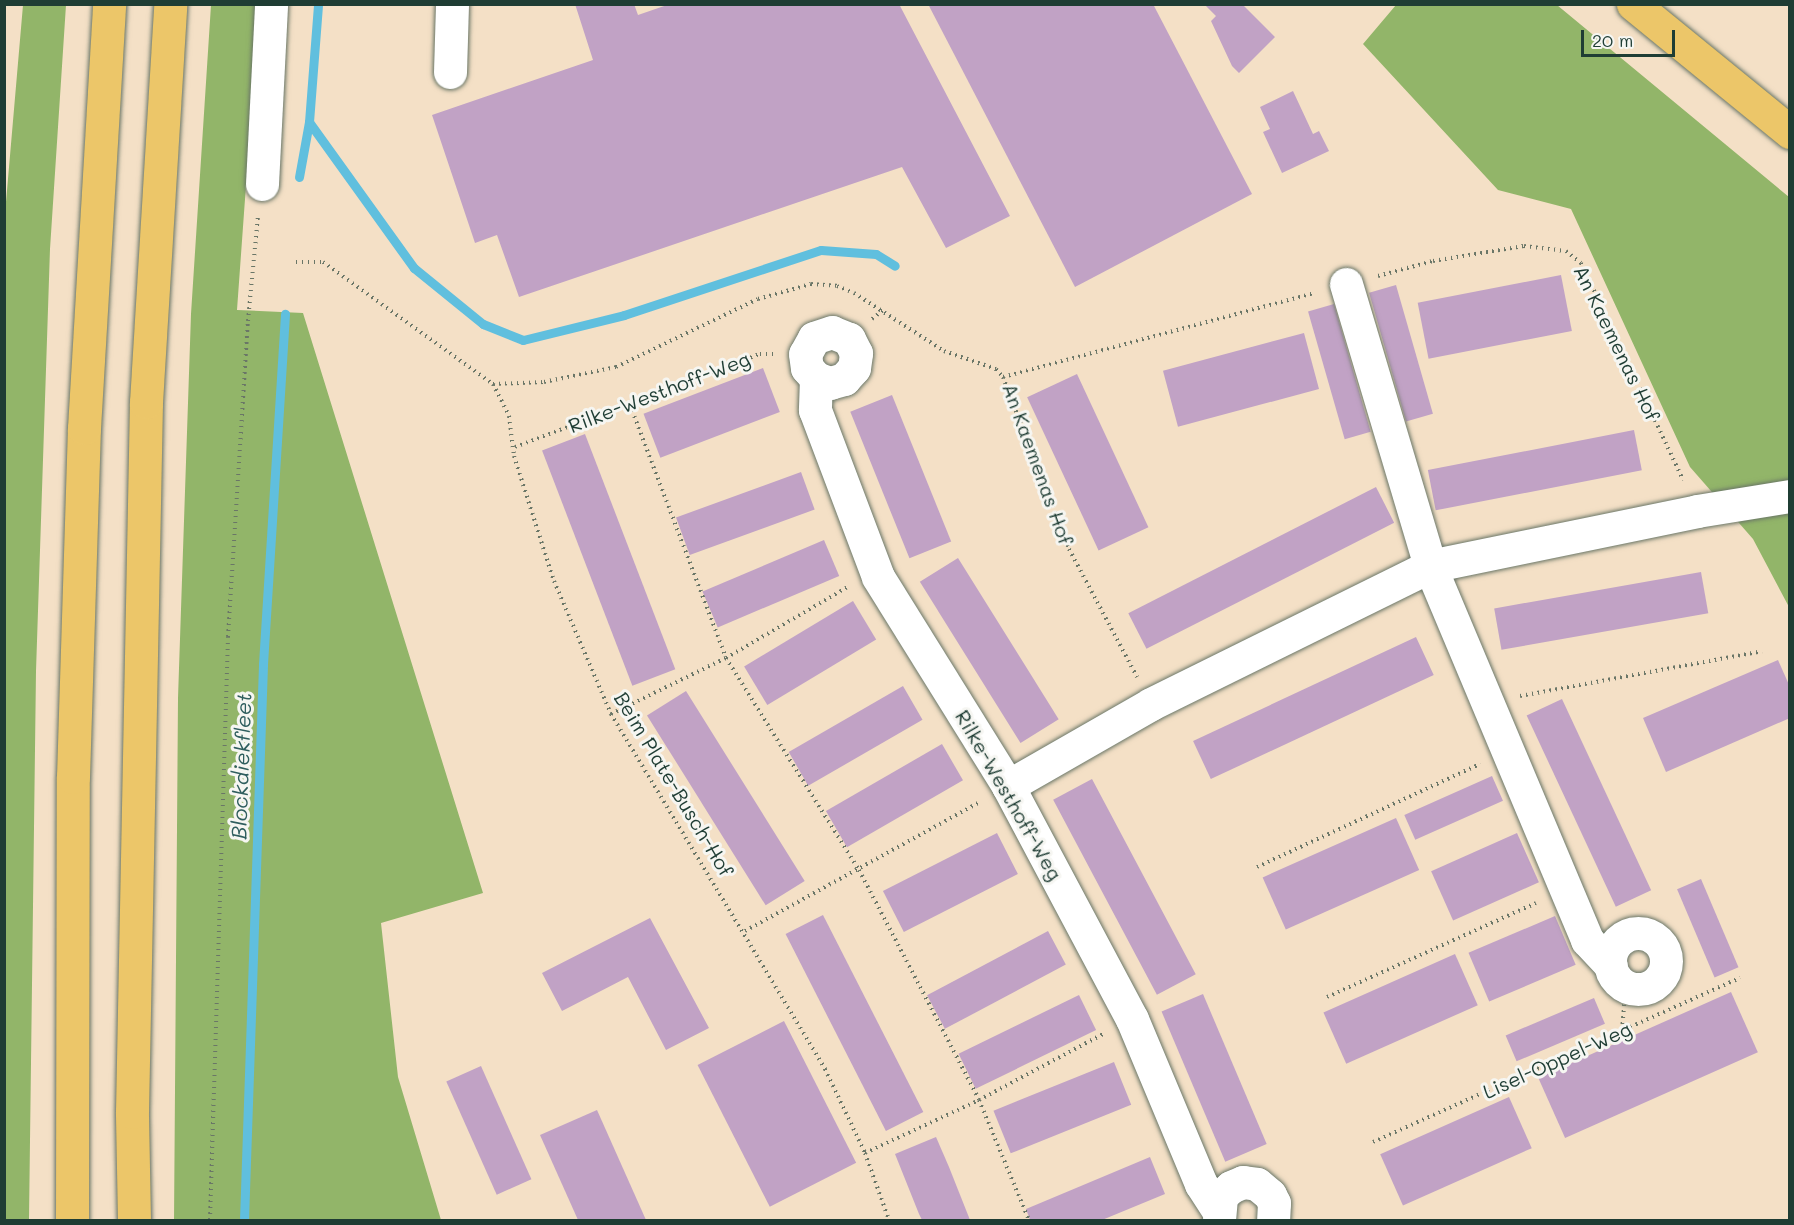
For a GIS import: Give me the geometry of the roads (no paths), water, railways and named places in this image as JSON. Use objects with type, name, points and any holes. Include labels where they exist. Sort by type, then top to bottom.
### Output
[{"type":"main road","points":[[72,1221],[73,777],[84,428],[109,4]]},
{"type":"main road","points":[[134,1221],[133,1077],[146,402],[170,4]]},
{"type":"main road","points":[[1633,4],[1790,132]]},
{"type":"street","points":[[261,184],[271,4]]},
{"type":"street","points":[[450,72],[452,4]]},
{"type":"street","points":[[1346,284],[1430,566],[1485,702],[1587,940],[1619,976]]},
{"type":"street","name":"Rilke-Westhoff-Weg","points":[[810,366],[815,411],[878,577],[1008,786],[1132,1019],[1201,1184],[1218,1215]]},
{"type":"street","points":[[1008,786],[1151,704],[1430,566],[1697,511],[1790,496]]},
{"type":"street","name":"Rilke-Westhoff-Weg","points":[[1218,1215],[1231,1187],[1250,1183],[1270,1195],[1274,1203],[1273,1221]]},
{"type":"waterway","name":"Blockdiekfleet","points":[[299,177],[309,122],[318,4]]},
{"type":"waterway","points":[[309,122],[414,268],[483,324],[523,340],[624,315],[821,250],[876,254],[895,266]]},
{"type":"waterway","name":"Blockdiekfleet","points":[[244,1220],[263,664],[285,314]]}]
